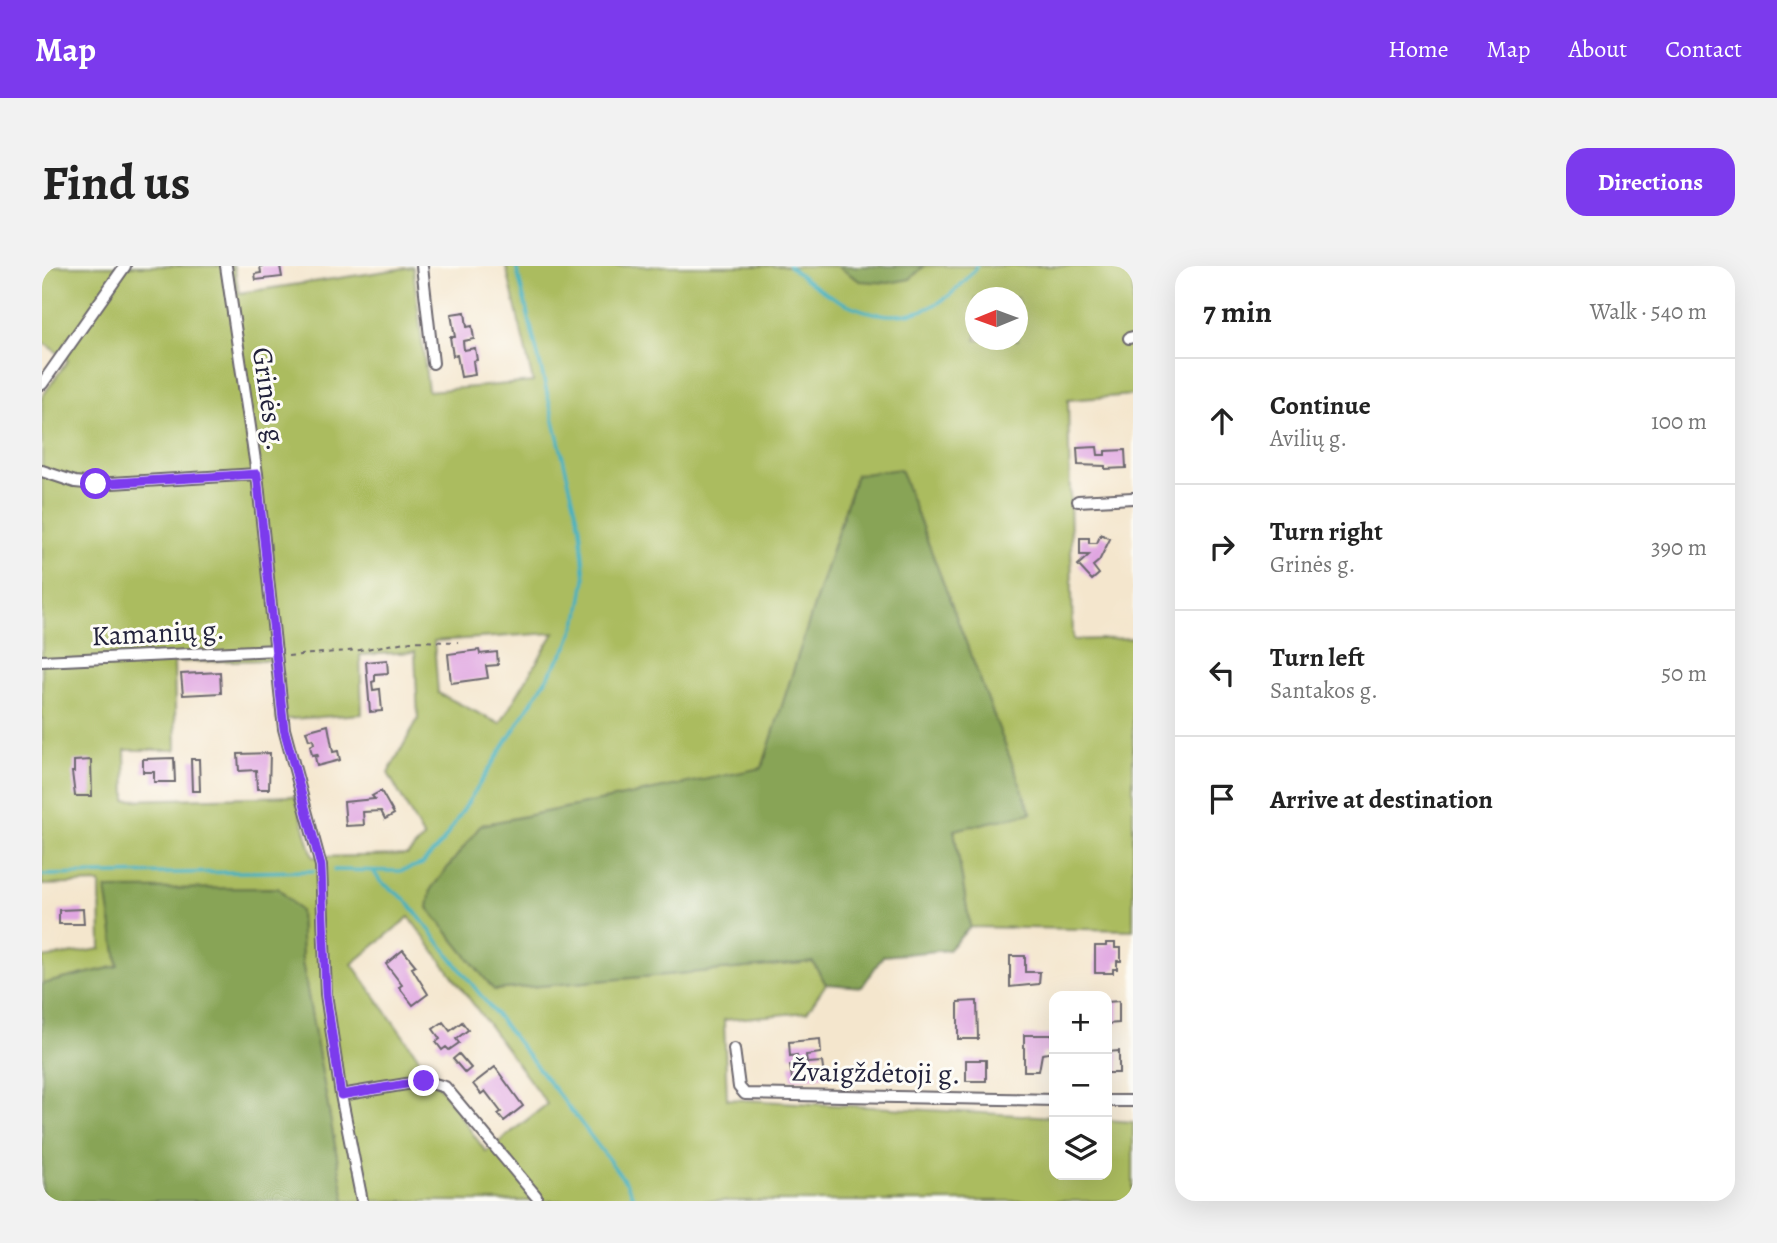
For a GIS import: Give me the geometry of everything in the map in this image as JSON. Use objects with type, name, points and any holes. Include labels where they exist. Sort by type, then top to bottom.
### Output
[{"type":"street","points":[[42,384],[125,266]]},
{"type":"street","name":"Grinės g.","points":[[226,266],[257,474],[284,729],[321,866],[326,994],[341,1095],[362,1201]]},
{"type":"street","points":[[422,266],[433,363]]},
{"type":"street","points":[[42,471],[75,482],[96,484],[257,474]]},
{"type":"street","points":[[1078,502],[1133,498]]},
{"type":"street","name":"Kamanių g.","points":[[42,661],[276,653]]},
{"type":"street","name":"Žvaigždėtoji g.","points":[[734,1049],[739,1087],[745,1094],[1049,1100]]},
{"type":"street","points":[[341,1095],[424,1081],[446,1087],[536,1196]]},
{"type":"street","points":[[1112,1101],[1133,1101]]},
{"type":"path","points":[[276,653],[360,650],[411,641],[458,642]]},
{"type":"green space","points":[[42,266],[234,266],[239,293],[413,267],[428,391],[533,382],[506,266],[837,266],[860,281],[910,279],[924,266],[1133,266],[1133,395],[1068,400],[1073,640],[1133,638],[1133,930],[970,927],[954,830],[1031,812],[856,475],[762,769],[481,825],[494,990],[813,962],[826,984],[807,1012],[724,1020],[727,1099],[1049,1117],[1049,1180],[1112,1180],[1112,1120],[1133,1122],[1133,1201],[345,1201],[302,962],[300,911],[107,889],[118,966],[42,984],[42,958],[101,949],[100,883],[42,885],[42,397],[68,360],[42,342]],"holes":[[[554,633],[500,724],[438,693],[434,641]],[[415,652],[418,719],[388,773],[424,838],[407,855],[313,857],[295,796],[126,800],[125,750],[176,750],[174,662],[272,660],[277,720],[362,714],[360,655]],[[409,917],[547,1104],[486,1152],[352,964]]]},
{"type":"green space","points":[[837,266],[924,266],[910,279],[889,283],[860,281]]},
{"type":"green space","points":[[900,469],[1031,813],[954,830],[970,927],[948,950],[883,956],[862,987],[826,984],[813,962],[494,990],[428,908],[431,889],[481,825],[762,768],[856,475]]},
{"type":"green space","points":[[278,888],[300,911],[302,962],[345,1201],[42,1201],[42,984],[118,966],[106,889]]},
{"type":"building","points":[[260,266],[280,266],[282,277],[256,280],[255,274],[261,273]]},
{"type":"building","points":[[465,312],[467,327],[472,326],[474,339],[463,341],[464,350],[475,348],[477,360],[473,361],[475,375],[461,377],[457,355],[453,356],[450,337],[455,337],[451,314]]},
{"type":"building","points":[[1097,447],[1098,455],[1105,455],[1105,451],[1125,450],[1126,468],[1105,469],[1105,466],[1078,465],[1077,448]]},
{"type":"building","points":[[1101,534],[1110,539],[1099,561],[1093,566],[1099,574],[1092,580],[1078,565],[1089,555],[1080,555],[1080,538],[1089,538],[1089,543],[1097,543]]},
{"type":"building","points":[[479,650],[480,654],[497,652],[498,665],[486,666],[488,678],[451,683],[448,654]]},
{"type":"building","points":[[387,660],[388,673],[375,674],[375,681],[372,682],[373,690],[380,689],[382,711],[370,712],[366,662]]},
{"type":"building","points":[[220,672],[221,693],[183,695],[181,674]]},
{"type":"building","points":[[328,725],[333,752],[338,751],[340,760],[317,766],[315,757],[318,756],[312,755],[310,746],[314,744],[313,739],[309,740],[306,731]]},
{"type":"building","points":[[270,753],[269,789],[257,789],[256,770],[239,771],[238,754]]},
{"type":"building","points":[[174,758],[175,782],[154,782],[154,772],[143,772],[143,759]]},
{"type":"building","points":[[191,759],[199,759],[200,791],[192,791]]},
{"type":"building","points":[[91,760],[92,796],[75,796],[72,772],[74,761]]},
{"type":"building","points":[[381,791],[394,814],[385,819],[381,811],[363,812],[364,825],[346,826],[344,802],[375,799],[372,796]]},
{"type":"building","points":[[83,909],[84,924],[59,924],[59,910]]},
{"type":"building","points":[[1106,943],[1115,943],[1115,948],[1121,948],[1121,961],[1117,961],[1117,969],[1113,969],[1113,973],[1095,973],[1095,946],[1106,946]]},
{"type":"building","points":[[403,950],[416,966],[412,968],[428,994],[413,1005],[386,964]]},
{"type":"building","points":[[1010,956],[1025,956],[1025,972],[1040,972],[1039,984],[1010,987]]},
{"type":"building","points":[[977,1001],[978,1039],[958,1039],[958,1002]]},
{"type":"building","points":[[1119,1001],[1119,1023],[1112,1024],[1112,1002]]},
{"type":"building","points":[[443,1022],[450,1031],[462,1022],[468,1030],[456,1039],[459,1043],[449,1050],[446,1047],[442,1050],[436,1042],[440,1039],[433,1029]]},
{"type":"building","points":[[1024,1035],[1049,1035],[1049,1053],[1042,1054],[1039,1071],[1024,1071]]},
{"type":"building","points":[[820,1039],[821,1053],[806,1055],[807,1063],[822,1062],[824,1076],[792,1079],[790,1065],[798,1064],[797,1055],[790,1056],[789,1042]]},
{"type":"building","points":[[1119,1051],[1119,1073],[1112,1073],[1112,1052]]},
{"type":"building","points":[[459,1054],[471,1068],[465,1073],[453,1059]]},
{"type":"building","points":[[966,1060],[986,1060],[986,1081],[966,1081]]},
{"type":"building","points":[[495,1067],[523,1106],[504,1121],[498,1114],[501,1112],[485,1091],[481,1094],[473,1084]]},
{"type":"waterway","points":[[334,870],[400,871],[422,864],[442,843],[568,645],[579,615],[585,579],[580,527],[516,266]]},
{"type":"waterway","points":[[789,266],[837,299],[862,310],[886,315],[910,314],[933,306],[956,290],[977,266]]},
{"type":"waterway","points":[[42,875],[314,871]]},
{"type":"waterway","points":[[374,872],[380,881],[406,900],[581,1123],[627,1184],[635,1201]]},
{"type":"route","points":[[96,484],[257,474],[284,729],[321,866],[326,994],[341,1095],[424,1081]]}]
